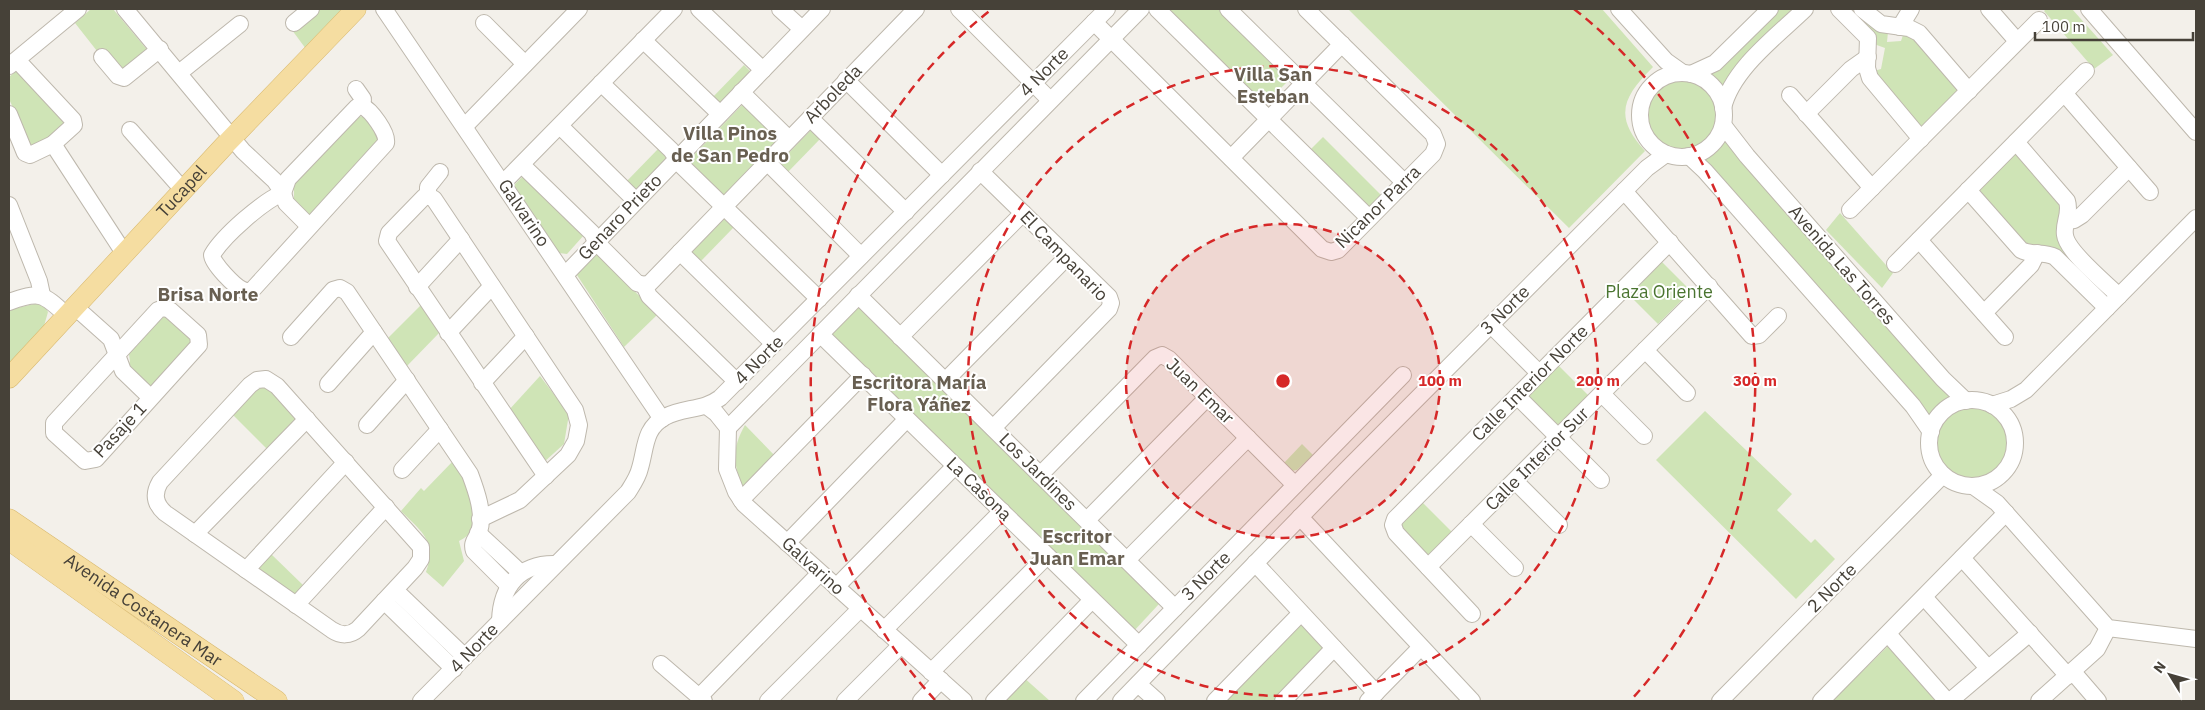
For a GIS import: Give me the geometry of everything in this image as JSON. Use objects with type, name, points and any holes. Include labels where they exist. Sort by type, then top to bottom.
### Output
[{"type":"main road","name":"Tucapel","points":[[9,378],[233,136],[356,9]]},
{"type":"main road","name":"Avenida Costanera Mar","points":[[9,520],[277,701]]},
{"type":"main road","name":"Avenida Costanera Mar","points":[[9,540],[234,701]]},
{"type":"street","points":[[9,114],[27,154],[32,155],[53,144],[73,127],[74,122],[13,63],[59,15],[78,9]]},
{"type":"street","points":[[125,9],[233,136],[243,151],[275,181],[283,193],[286,203],[309,226]]},
{"type":"street","points":[[294,22],[311,9]]},
{"type":"street","name":"Galvarino","points":[[384,9],[504,183],[662,419]]},
{"type":"street","points":[[504,183],[674,9]]},
{"type":"street","points":[[699,9],[763,70]]},
{"type":"street","points":[[780,9],[802,30]]},
{"type":"street","name":"Genaro Prieto","points":[[565,275],[822,9]]},
{"type":"street","name":"Arboleda","points":[[644,285],[650,283],[916,9]]},
{"type":"street","points":[[959,9],[1050,100]]},
{"type":"street","name":"4 Norte","points":[[421,701],[628,492],[640,469],[650,429],[662,419],[674,413],[708,406],[720,398],[1107,9]]},
{"type":"street","name":"4 Norte","points":[[728,428],[1141,9]]},
{"type":"street","points":[[1157,9],[1369,218]]},
{"type":"street","points":[[1228,9],[1405,182]]},
{"type":"street","name":"Nicanor Parra","points":[[1094,22],[1324,251],[1331,252],[1338,250],[1405,182],[1435,151],[1437,144],[1435,137],[1306,9]]},
{"type":"street","points":[[1619,9],[1666,61],[1687,74],[1704,79],[1715,89],[1723,108]]},
{"type":"street","points":[[1770,9],[1715,63],[1687,74],[1672,75],[1655,83],[1649,90],[1641,108],[1642,126],[1645,135],[1654,146],[1666,154],[1690,156],[1710,146],[1717,138],[1723,125],[1723,108],[1728,92],[1738,76],[1805,9]]},
{"type":"street","points":[[1839,9],[1868,38],[1867,68],[1873,83],[1921,139]]},
{"type":"street","points":[[1862,9],[1881,24],[1909,28],[1919,33],[1968,91]]},
{"type":"street","points":[[1900,27],[1911,9]]},
{"type":"street","points":[[1989,9],[2017,41]]},
{"type":"street","points":[[2089,9],[2196,132]]},
{"type":"street","points":[[465,126],[526,64],[572,11]]},
{"type":"street","points":[[1850,210],[2039,20]]},
{"type":"street","points":[[484,23],[526,64]]},
{"type":"street","points":[[179,73],[240,24]]},
{"type":"street","points":[[643,40],[720,114]]},
{"type":"street","points":[[1230,158],[1342,44]]},
{"type":"street","points":[[102,57],[118,76],[124,78],[160,50]]},
{"type":"street","points":[[1806,114],[1852,69],[1868,57]]},
{"type":"street","points":[[1895,264],[2086,71]]},
{"type":"street","points":[[846,80],[942,174]]},
{"type":"street","points":[[602,83],[819,299]]},
{"type":"street","points":[[356,90],[362,99],[362,106]]},
{"type":"street","points":[[741,92],[789,139]]},
{"type":"street","points":[[2064,93],[2150,192]]},
{"type":"street","points":[[1790,95],[1872,188]]},
{"type":"street","points":[[362,106],[367,109],[385,135],[386,144],[254,288],[248,291],[241,289],[215,264],[212,255],[251,214],[273,197],[283,193],[288,179],[358,107],[362,106]]},
{"type":"street","points":[[810,118],[906,212]]},
{"type":"street","name":"Avenida Las Torres","points":[[1723,125],[1747,156],[1943,379],[1966,401]]},
{"type":"street","points":[[560,126],[636,201]]},
{"type":"street","points":[[130,130],[183,190]]},
{"type":"street","points":[[2016,142],[2067,201],[2069,210],[2064,234],[2070,246],[2119,296]]},
{"type":"street","points":[[53,144],[124,253]]},
{"type":"street","name":"3 Norte","points":[[1121,701],[1347,469],[1652,163],[1666,154]]},
{"type":"street","points":[[1690,156],[1913,406],[1931,432]]},
{"type":"street","points":[[767,162],[862,256]]},
{"type":"street","points":[[522,165],[592,234],[596,242],[637,282],[644,285],[649,296],[737,382]]},
{"type":"street","points":[[2066,221],[2074,220],[2082,215],[2130,168]]},
{"type":"street","name":"El Campanario","points":[[980,171],[1109,297],[1111,306],[993,428]]},
{"type":"street","points":[[428,196],[428,187],[440,172]]},
{"type":"street","points":[[1968,190],[2021,250],[2028,253],[2047,253],[2056,257],[2107,308]]},
{"type":"street","points":[[1624,191],[1752,336],[1759,335],[1778,316]]},
{"type":"street","points":[[479,520],[536,479],[546,476],[572,449],[578,431],[579,420],[575,410],[434,199],[428,196],[422,198],[386,239],[546,476]]},
{"type":"street","points":[[9,205],[39,281],[42,295]]},
{"type":"street","points":[[900,337],[1023,213]]},
{"type":"street","points":[[1992,405],[2011,399],[2026,390],[2196,218]]},
{"type":"street","points":[[417,287],[461,239]]},
{"type":"street","points":[[1919,240],[2004,337]]},
{"type":"street","name":"Calle Interior Norte","points":[[1428,567],[1396,533],[1393,525],[1396,517],[1670,242]]},
{"type":"street","points":[[680,252],[774,344]]},
{"type":"street","points":[[1984,314],[2032,265],[2037,253]]},
{"type":"street","points":[[946,382],[1068,257]]},
{"type":"street","points":[[448,333],[492,286]]},
{"type":"street","name":"Calle Interior Sur","points":[[1428,567],[1708,286]]},
{"type":"street","points":[[291,337],[333,290],[340,288],[347,292],[470,474],[476,492],[479,520],[473,542],[474,550],[509,586]]},
{"type":"street","points":[[9,302],[32,294],[42,295],[70,310],[111,339],[123,371],[150,396]]},
{"type":"street","name":"Los Jardines","points":[[858,295],[1175,608]]},
{"type":"street","name":"Pasaje 1","points":[[164,308],[170,310],[198,335],[200,342],[197,348],[150,396],[137,414],[92,461],[82,459],[54,433],[54,422],[158,310],[164,308]]},
{"type":"street","points":[[1491,325],[1539,373]]},
{"type":"street","points":[[328,384],[374,332]]},
{"type":"street","name":"La Casona","points":[[820,334],[1139,645]]},
{"type":"street","points":[[482,383],[526,336]]},
{"type":"street","points":[[1645,350],[1687,393]]},
{"type":"street","name":"Juan Emar","points":[[1040,475],[1160,356],[1167,357],[1295,485]]},
{"type":"street","points":[[741,500],[863,375]]},
{"type":"street","name":"3 Norte","points":[[1084,701],[1403,375]]},
{"type":"street","points":[[262,379],[274,382],[307,419],[419,543],[422,550],[421,559],[390,596],[358,629],[346,635],[336,633],[195,534],[162,510],[156,498],[160,482],[250,385],[262,379]]},
{"type":"street","points":[[367,425],[407,380]]},
{"type":"street","points":[[2012,428],[2016,411],[2026,390]]},
{"type":"street","points":[[1602,394],[1644,436]]},
{"type":"street","points":[[1517,396],[1601,480]]},
{"type":"street","points":[[1086,520],[1207,398]]},
{"type":"street","points":[[1973,486],[1995,479],[2007,468],[2015,445],[2012,428],[2004,415],[1992,405],[1980,401],[1966,401],[1954,405],[1936,421],[1931,432],[1932,455],[1943,474],[1957,483],[1973,486],[2001,508],[2108,628],[2196,639]]},
{"type":"street","points":[[708,406],[728,428]]},
{"type":"street","points":[[195,534],[307,419]]},
{"type":"street","points":[[787,543],[908,419]]},
{"type":"street","name":"Galvarino","points":[[728,428],[726,464],[732,483],[741,500],[964,701]]},
{"type":"street","points":[[402,470],[440,429]]},
{"type":"street","points":[[1127,560],[1248,438]]},
{"type":"street","points":[[1328,451],[1347,469]]},
{"type":"street","points":[[246,570],[346,462]]},
{"type":"street","points":[[836,587],[955,466]]},
{"type":"street","name":"2 Norte","points":[[1720,701],[1943,474]]},
{"type":"street","points":[[1995,479],[1994,493],[2001,508]]},
{"type":"street","points":[[1515,481],[1559,525]]},
{"type":"street","points":[[296,605],[386,507]]},
{"type":"street","points":[[1821,701],[1962,558],[2001,508]]},
{"type":"street","points":[[884,630],[1002,511]]},
{"type":"street","points":[[1300,517],[1421,647],[1464,699]]},
{"type":"street","points":[[479,520],[521,573]]},
{"type":"street","points":[[1471,524],[1515,568]]},
{"type":"street","points":[[921,701],[936,676],[1047,556]]},
{"type":"street","points":[[1962,558],[2030,633],[2098,701]]},
{"type":"street","points":[[500,621],[502,599],[509,586],[521,573],[535,566],[556,564]]},
{"type":"street","points":[[1255,564],[1334,648],[1372,697],[1421,647]]},
{"type":"street","points":[[1428,567],[1472,614]]},
{"type":"street","points":[[661,664],[701,699],[820,573]]},
{"type":"street","points":[[390,596],[460,663]]},
{"type":"street","points":[[1924,597],[1988,668]]},
{"type":"street","points":[[994,701],[1092,600]]},
{"type":"street","points":[[768,701],[860,609]]},
{"type":"street","points":[[1215,701],[1301,613]]},
{"type":"street","points":[[2039,701],[2096,650],[2108,628]]},
{"type":"street","points":[[1888,634],[1948,701],[2030,633]]},
{"type":"street","points":[[845,701],[901,645]]},
{"type":"street","points":[[1283,701],[1334,648]]},
{"type":"street","points":[[1138,684],[1157,701]]},
{"type":"green space","points":[[91,9],[113,9],[149,52],[123,74],[101,48],[97,51],[75,23]]},
{"type":"green space","points":[[317,9],[344,9],[306,49],[292,30]]},
{"type":"green space","points":[[1164,9],[1219,9],[1291,78],[1264,105]]},
{"type":"green space","points":[[1348,9],[1602,9],[1653,67],[1635,88],[1626,107],[1629,127],[1635,139],[1645,151],[1569,228]]},
{"type":"green space","points":[[1778,9],[1797,9],[1724,90],[1712,74]]},
{"type":"green space","points":[[2046,9],[2072,9],[2113,55],[2094,69],[2044,11]]},
{"type":"green space","points":[[1858,13],[1888,32],[1887,42],[1901,41],[1903,35],[1911,33],[1959,92],[1923,128],[1919,127],[1874,71],[1881,69],[1885,48],[1874,44],[1854,16]]},
{"type":"green space","points":[[744,65],[753,74],[720,108],[711,99]]},
{"type":"green space","points":[[20,68],[68,124],[50,141],[30,145],[9,99],[9,77]]},
{"type":"green space","points":[[1683,80],[1697,83],[1709,91],[1717,103],[1720,117],[1717,131],[1709,143],[1697,151],[1683,154],[1669,151],[1657,143],[1649,131],[1646,117],[1649,103],[1657,91],[1669,83]]},
{"type":"green space","points":[[742,105],[746,105],[780,139],[725,195],[720,197],[688,161]]},
{"type":"green space","points":[[357,116],[365,117],[380,138],[309,216],[294,199],[294,191],[290,182]]},
{"type":"green space","points":[[811,130],[820,139],[787,173],[778,164]]},
{"type":"green space","points":[[1323,137],[1381,195],[1368,208],[1307,153]]},
{"type":"green space","points":[[1725,139],[1951,398],[1930,416],[1704,158]]},
{"type":"green space","points":[[658,149],[667,158],[634,192],[625,183]]},
{"type":"green space","points":[[2016,149],[2063,207],[2077,269],[2054,247],[2021,243],[1974,191]]},
{"type":"green space","points":[[523,176],[584,235],[567,254],[559,253],[514,185]]},
{"type":"green space","points":[[1840,213],[1893,273],[1882,288],[1826,230]]},
{"type":"green space","points":[[725,218],[734,227],[701,261],[692,252]]},
{"type":"green space","points":[[594,252],[658,314],[624,347],[575,272]]},
{"type":"green space","name":"Plaza Oriente","points":[[1659,259],[1691,291],[1658,324],[1626,292]]},
{"type":"green space","points":[[42,302],[48,312],[44,326],[9,365],[9,310]]},
{"type":"green space","points":[[856,304],[1159,604],[1133,632],[828,331]]},
{"type":"green space","points":[[421,305],[440,332],[406,367],[387,339]]},
{"type":"green space","points":[[160,313],[194,339],[155,387],[148,388],[127,370],[130,361],[128,348]]},
{"type":"green space","points":[[1557,364],[1589,396],[1556,428],[1524,396]]},
{"type":"green space","points":[[540,376],[569,414],[564,444],[543,463],[507,412]]},
{"type":"green space","points":[[256,387],[269,387],[300,419],[270,452],[231,413]]},
{"type":"green space","points":[[1972,406],[1993,412],[2003,422],[2009,443],[2003,464],[1993,474],[1972,480],[1951,474],[1941,464],[1935,443],[1941,422],[1951,412]]},
{"type":"green space","points":[[1705,411],[1792,494],[1777,510],[1811,543],[1815,539],[1835,559],[1796,599],[1656,460]]},
{"type":"green space","points":[[745,425],[777,458],[745,493],[738,475],[735,459],[737,443]]},
{"type":"green space","points":[[1302,444],[1313,455],[1297,470],[1292,471],[1284,463]]},
{"type":"green space","points":[[455,459],[466,479],[474,503],[475,515],[474,525],[469,534],[459,541],[464,561],[443,587],[426,572],[430,552],[426,538],[401,511],[421,488],[424,491]]},
{"type":"green space","points":[[1420,500],[1453,533],[1429,558],[1396,525]]},
{"type":"green space","points":[[270,553],[305,587],[297,596],[256,568]]},
{"type":"green space","points":[[1296,624],[1302,626],[1323,648],[1322,654],[1276,701],[1222,701]]},
{"type":"green space","points":[[1887,647],[1892,647],[1937,696],[1935,701],[1832,701]]},
{"type":"green space","points":[[1022,676],[1050,701],[998,701]]},
{"type":"district","name":"Villa San Esteban","points":[[1273,85]]},
{"type":"district","name":"Villa Pinos de San Pedro","points":[[730,144]]},
{"type":"district","name":"Brisa Norte","points":[[208,294]]},
{"type":"district","name":"Escritora María Flora Yáñez","points":[[919,393]]},
{"type":"district","name":"Escritor Juan Emar","points":[[1077,547]]}]
